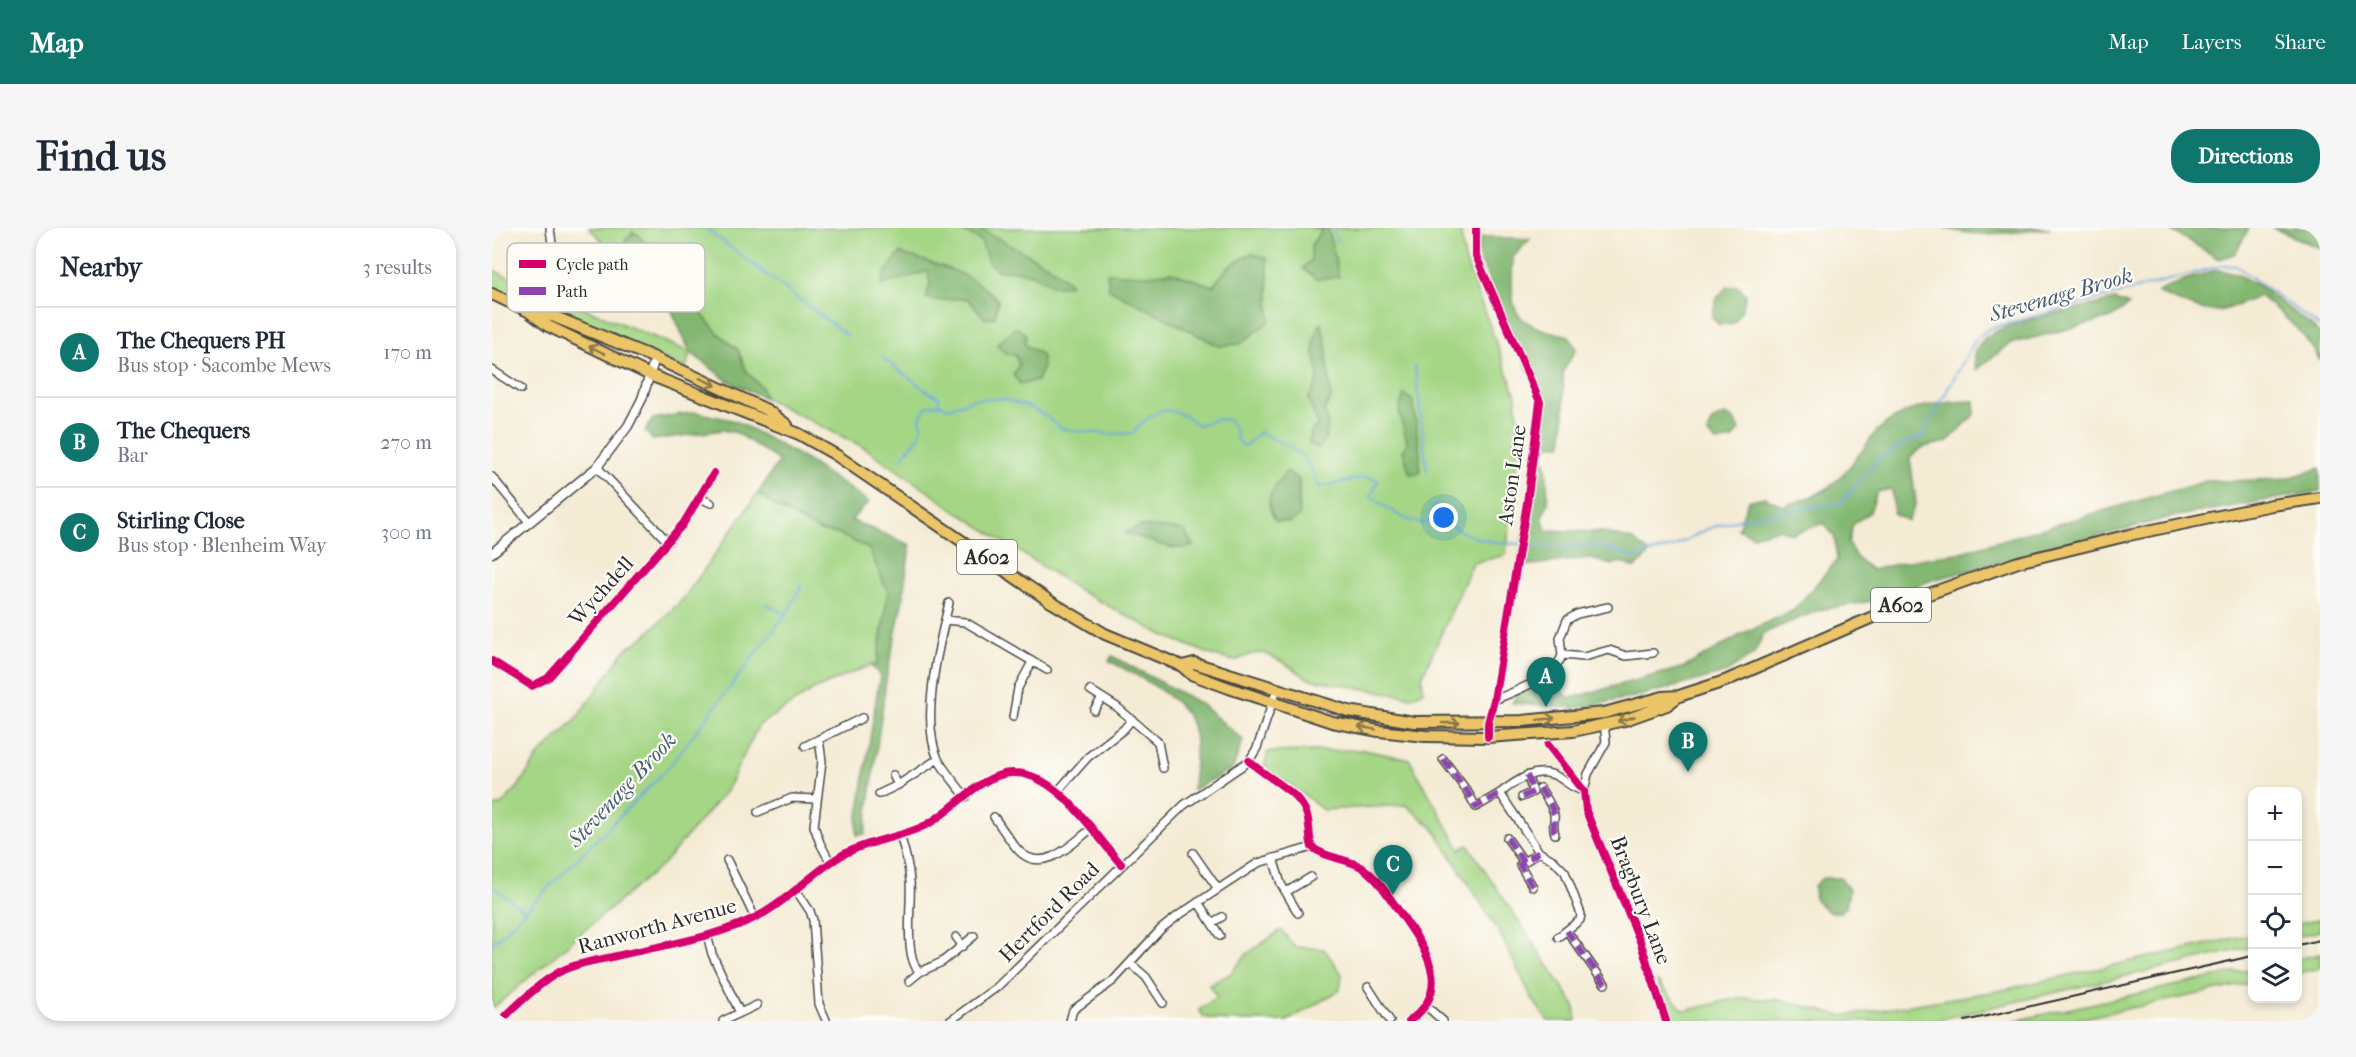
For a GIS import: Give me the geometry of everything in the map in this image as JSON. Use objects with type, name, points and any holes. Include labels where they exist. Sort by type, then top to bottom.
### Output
[{"type":"highway","name":"A602","points":[[492,294],[507,301]]},
{"type":"highway","name":"A602","points":[[529,312],[548,326],[650,375],[799,434],[837,455],[1051,602],[1104,634],[1182,666],[1191,674],[1209,681],[1332,722],[1379,731],[1425,736],[1488,737],[1573,731],[1604,719]]},
{"type":"highway","name":"A602","points":[[532,312],[555,317],[655,358],[767,410],[799,434]]},
{"type":"highway","name":"A602","points":[[1182,666],[1194,663],[1348,711],[1414,722],[1488,723],[1604,719],[1652,711],[1667,705],[1679,696],[1725,681],[1932,593],[2018,562],[2119,537],[2272,505],[2320,498]]},
{"type":"street","points":[[550,228],[552,243]]},
{"type":"street","name":"Aston Lane","points":[[1476,228],[1476,256],[1540,402],[1527,503],[1494,700],[1488,723],[1488,737]]},
{"type":"street","points":[[492,553],[597,467],[628,426],[655,358]]},
{"type":"street","points":[[492,370],[521,389]]},
{"type":"street","points":[[597,467],[668,542]]},
{"type":"street","name":"Wychdell","points":[[492,661],[532,686],[548,678],[683,524],[714,473]]},
{"type":"street","points":[[492,477],[529,522]]},
{"type":"street","points":[[700,498],[711,503]]},
{"type":"street","points":[[949,603],[929,705],[932,735],[938,759],[966,797]]},
{"type":"street","points":[[1494,700],[1556,668],[1562,655],[1560,638],[1567,620],[1576,615],[1608,608]]},
{"type":"street","points":[[945,620],[965,622],[1047,670]]},
{"type":"street","points":[[1562,655],[1584,657],[1609,650],[1626,656],[1653,653]]},
{"type":"street","points":[[1624,666],[1626,656]]},
{"type":"street","points":[[1013,717],[1020,682],[1032,662]]},
{"type":"street","name":"Hertford Road","points":[[950,1021],[997,987],[1184,805],[1249,760],[1257,748],[1277,689]]},
{"type":"street","points":[[1090,690],[1132,719],[1158,742],[1163,768]]},
{"type":"street","points":[[1094,710],[1102,698]]},
{"type":"street","points":[[1015,704],[1025,705]]},
{"type":"street","points":[[805,746],[862,718]]},
{"type":"street","points":[[1057,792],[1088,757],[1124,729],[1132,719]]},
{"type":"street","points":[[1443,759],[1476,807],[1527,775],[1550,774],[1584,791],[1588,774],[1606,742],[1604,719]]},
{"type":"street","points":[[1158,742],[1166,736]]},
{"type":"street","points":[[819,739],[822,761],[814,818],[815,832],[830,862]]},
{"type":"street","points":[[879,794],[938,759]]},
{"type":"street","points":[[1249,760],[1304,807],[1308,817],[1312,847]]},
{"type":"street","name":"Ranworth Avenue","points":[[500,1021],[556,974],[599,960],[707,935],[754,918],[796,890],[830,862],[857,847],[926,825],[993,777],[1011,773],[1031,776],[1045,783],[1057,792],[1121,864]]},
{"type":"street","points":[[893,775],[898,784]]},
{"type":"street","points":[[1527,775],[1553,811],[1552,825],[1555,834]]},
{"type":"street","points":[[1522,798],[1549,783]]},
{"type":"street","name":"Bragbury Lane","points":[[1584,791],[1587,811],[1640,941],[1666,1021]]},
{"type":"street","points":[[1500,793],[1539,852],[1562,868],[1579,909],[1580,920],[1558,937]]},
{"type":"street","points":[[758,812],[792,798],[817,799]]},
{"type":"street","points":[[994,817],[1018,850],[1027,857],[1041,861],[1053,858],[1091,829]]},
{"type":"street","points":[[1004,831],[1012,825]]},
{"type":"street","points":[[900,835],[908,860],[911,951],[916,969],[920,972]]},
{"type":"street","points":[[1507,838],[1524,862]]},
{"type":"street","points":[[1070,1021],[1073,1010],[1101,991],[1131,964],[1161,929],[1198,902],[1258,863],[1312,847],[1361,867],[1377,882],[1428,953],[1431,962],[1432,988],[1425,1005],[1410,1021]]},
{"type":"street","points":[[1533,887],[1520,865],[1539,852]]},
{"type":"street","points":[[1193,853],[1218,889]]},
{"type":"street","points":[[1273,858],[1278,878],[1298,913]]},
{"type":"street","points":[[727,860],[754,918]]},
{"type":"street","points":[[1196,872],[1203,868]]},
{"type":"street","points":[[1286,892],[1311,877]]},
{"type":"street","points":[[796,890],[810,911],[813,920],[819,1004],[826,1020]]},
{"type":"street","points":[[1198,902],[1221,936]]},
{"type":"street","points":[[1213,922],[1222,917]]},
{"type":"street","points":[[1567,931],[1605,984]]},
{"type":"street","points":[[707,935],[712,954],[740,1012]]},
{"type":"street","points":[[909,981],[920,972],[942,962],[974,936]]},
{"type":"street","points":[[956,937],[963,946]]},
{"type":"street","points":[[1131,964],[1146,977],[1163,1003]]},
{"type":"street","points":[[1368,987],[1390,1021]]},
{"type":"street","points":[[723,1021],[757,1005]]},
{"type":"street","points":[[1425,1005],[1443,1021]]},
{"type":"green space","points":[[589,228],[1460,228],[1465,260],[1515,393],[1520,434],[1506,555],[1473,563],[1422,677],[1423,691],[1412,697],[1309,679],[1264,653],[1251,654],[1235,661],[1214,656],[1163,635],[1082,592],[959,513],[865,448],[765,398],[760,386],[746,371],[738,350],[718,333],[700,312],[705,312],[705,243],[644,243],[640,236],[633,232],[624,243],[604,243]]},
{"type":"green space","points":[[957,228],[979,228],[1053,268],[1071,284],[1058,286],[1027,273],[998,271],[988,262],[981,241]]},
{"type":"green space","points":[[1310,228],[1328,228],[1339,277],[1316,279],[1303,268],[1311,260],[1311,245],[1322,230]]},
{"type":"green space","points":[[1945,228],[2051,228],[1983,234]]},
{"type":"green space","points":[[2167,228],[2249,228],[2235,254],[2219,259]]},
{"type":"green space","points":[[2273,228],[2320,228],[2320,248]]},
{"type":"green space","points":[[633,232],[640,236],[644,243],[624,243]]},
{"type":"green space","points":[[1477,238],[1530,239],[1513,257],[1514,304],[1525,321],[1569,336],[1576,349],[1563,372],[1562,445],[1539,445],[1542,402],[1478,254]]},
{"type":"green space","points":[[900,253],[964,275],[987,290],[998,300],[995,317],[985,319],[968,299],[926,298],[930,284],[928,271],[881,285],[885,273]]},
{"type":"green space","points":[[1251,253],[1267,258],[1270,321],[1240,344],[1219,346],[1109,289],[1107,273],[1147,275],[1171,272],[1213,286],[1228,267]]},
{"type":"green space","points":[[492,270],[507,276],[507,293],[492,287]]},
{"type":"green space","points":[[2217,270],[2235,273],[2259,286],[2313,327],[2320,334],[2320,361],[2301,334],[2260,296],[2233,307],[2215,311],[2186,304],[2158,292],[2184,280]]},
{"type":"green space","points":[[1738,286],[1746,295],[1742,309],[1734,323],[1719,325],[1712,317],[1716,299],[1727,287]]},
{"type":"green space","points":[[2115,300],[2129,305],[2111,318],[2009,344],[1977,370],[1975,356],[1977,348],[1982,340],[1996,331],[2028,320]]},
{"type":"green space","points":[[552,312],[593,312],[690,352],[686,368]]},
{"type":"green space","points":[[672,312],[700,312],[718,333],[738,350],[746,371],[760,386],[765,398],[728,381],[690,352]]},
{"type":"green space","points":[[1321,323],[1326,342],[1331,399],[1324,410],[1328,426],[1326,435],[1318,448],[1309,444],[1311,433],[1318,424],[1308,399],[1317,381],[1314,342]]},
{"type":"green space","points":[[1016,327],[1026,334],[1025,345],[1041,354],[1043,367],[1037,381],[1020,384],[1013,375],[1019,365],[1015,355],[1006,354],[997,344]]},
{"type":"green space","points":[[1404,394],[1413,401],[1420,453],[1420,473],[1410,474],[1403,451],[1407,442],[1399,411]]},
{"type":"green space","points":[[1974,401],[1975,414],[1947,442],[1923,447],[1910,458],[1916,503],[1908,521],[1894,514],[1892,489],[1877,492],[1870,512],[1853,524],[1848,543],[1856,557],[1872,570],[1913,560],[1958,553],[2210,480],[2285,479],[2320,468],[2320,491],[2171,517],[1929,581],[1883,599],[1819,610],[1764,633],[1754,654],[1727,672],[1678,686],[1576,708],[1512,703],[1520,691],[1535,683],[1556,680],[1565,695],[1571,698],[1685,667],[1744,633],[1794,610],[1837,560],[1834,536],[1824,523],[1792,534],[1779,529],[1753,536],[1738,529],[1748,501],[1765,497],[1783,506],[1817,494],[1842,476],[1878,430],[1900,415],[1923,406]]},
{"type":"green space","points":[[695,412],[736,421],[800,456],[869,502],[851,520],[910,545],[902,603],[886,680],[865,834],[857,835],[857,822],[880,675],[870,665],[877,665],[888,592],[869,549],[839,534],[820,531],[775,506],[758,493],[779,461],[737,433],[723,430],[653,440],[645,431],[653,419]]},
{"type":"green space","points":[[1725,415],[1733,419],[1740,430],[1732,439],[1716,442],[1707,433],[1713,420]]},
{"type":"green space","points":[[1535,458],[1546,461],[1548,503],[1542,517],[1546,530],[1603,532],[1633,540],[1650,553],[1635,568],[1620,562],[1612,565],[1588,558],[1518,567]]},
{"type":"green space","points":[[1287,471],[1299,480],[1300,515],[1291,522],[1276,521],[1269,507],[1269,501],[1273,489]]},
{"type":"green space","points":[[758,493],[775,506],[820,531],[839,534],[869,549],[888,592],[877,665],[870,665],[815,689],[759,725],[726,791],[663,864],[492,1009],[492,808],[502,804],[518,787],[539,755],[576,719],[625,650],[645,636],[684,598]]},
{"type":"green space","points":[[1141,526],[1184,530],[1193,546],[1168,547],[1125,533]]},
{"type":"green space","points":[[1112,656],[1201,704],[1243,740],[1233,768],[1193,790],[1195,741],[1192,725],[1187,715],[1179,705],[1157,687],[1109,661]]},
{"type":"green space","points":[[1363,750],[1409,759],[1460,849],[1468,845],[1575,1006],[1576,1021],[1548,1021],[1533,1000],[1499,932],[1434,829],[1406,805],[1323,810],[1293,786],[1264,769],[1268,752]]},
{"type":"green space","points":[[1823,878],[1841,878],[1849,890],[1846,907],[1841,912],[1829,912],[1815,900],[1814,886]]},
{"type":"green space","points":[[2320,919],[2320,931],[2302,935],[2302,923]]},
{"type":"green space","points":[[1281,930],[1295,947],[1324,949],[1342,974],[1340,990],[1287,1021],[1226,1021],[1204,1017],[1199,1010],[1217,997],[1209,985],[1230,974],[1247,954]]},
{"type":"green space","points":[[2248,935],[2248,948],[1932,1021],[1671,1021],[1657,981],[1684,1011],[1738,998],[1782,1000],[1842,1016],[1998,991]]},
{"type":"green space","points":[[2320,954],[2320,968],[2302,972],[2302,958]]},
{"type":"green space","points":[[2248,970],[2248,984],[2069,1021],[2013,1021]]},
{"type":"waterway","points":[[705,228],[848,336]]},
{"type":"waterway","points":[[1333,228],[1337,242]]},
{"type":"waterway","name":"Stevenage Brook","points":[[1523,545],[1597,546],[1615,550],[1632,558],[1673,547],[1707,529],[1743,518],[1841,503],[1878,459],[1921,437],[1976,339],[1988,329],[2224,265],[2236,266],[2320,327]]},
{"type":"waterway","points":[[882,357],[925,390],[939,397],[939,403]]},
{"type":"waterway","points":[[1415,367],[1427,472]]},
{"type":"waterway","name":"Stevenage Brook","points":[[901,458],[919,437],[922,427],[920,417],[927,406],[939,404],[948,408],[975,399],[1004,399],[1046,416],[1060,428],[1111,434],[1133,433],[1149,417],[1156,413],[1171,411],[1179,413],[1198,425],[1217,419],[1228,420],[1235,428],[1237,440],[1245,446],[1260,432],[1280,442],[1295,450],[1306,460],[1320,487],[1367,477],[1378,480],[1371,496],[1406,519],[1430,523],[1430,513],[1435,505],[1446,510],[1446,522],[1471,536],[1498,543],[1518,544]]},
{"type":"waterway","name":"Stevenage Brook","points":[[492,944],[668,768],[786,614],[802,585]]},
{"type":"waterway","points":[[766,604],[785,614]]},
{"type":"waterway","points":[[492,886],[526,912]]},
{"type":"railway","points":[[2302,944],[2320,940]]},
{"type":"railway","points":[[1965,1021],[2248,957]]},
{"type":"marked path","points":[[1443,759],[1476,807],[1500,793]]},
{"type":"marked path","points":[[1522,797],[1533,792],[1527,775]]},
{"type":"marked path","points":[[1540,788],[1553,811],[1555,834]]},
{"type":"marked path","points":[[1507,838],[1524,862],[1539,852]]},
{"type":"marked path","points":[[1524,862],[1520,865],[1533,887]]},
{"type":"marked path","points":[[1567,931],[1605,984]]},
{"type":"cycle path","points":[[1476,228],[1476,256],[1540,402],[1527,503],[1494,700],[1488,723],[1488,737]]},
{"type":"cycle path","points":[[492,661],[532,686],[548,678],[683,524],[714,473]]},
{"type":"cycle path","points":[[1548,745],[1584,791],[1586,811],[1640,941],[1666,1021]]},
{"type":"cycle path","points":[[1249,761],[1287,789],[1300,803],[1307,815],[1312,847],[1324,854],[1357,865],[1369,873],[1418,940],[1426,954],[1433,982],[1423,1009],[1409,1021]]},
{"type":"cycle path","points":[[500,1021],[541,984],[569,968],[690,940],[747,922],[785,899],[844,854],[864,845],[926,825],[979,785],[1002,774],[1014,773],[1030,776],[1060,794],[1074,807],[1121,864]]},
{"type":"place","name":"The Chequers PH","points":[[1546,707]]},
{"type":"place","name":"The Chequers","points":[[1688,772]]},
{"type":"place","name":"Stirling Close","points":[[1393,895]]}]
